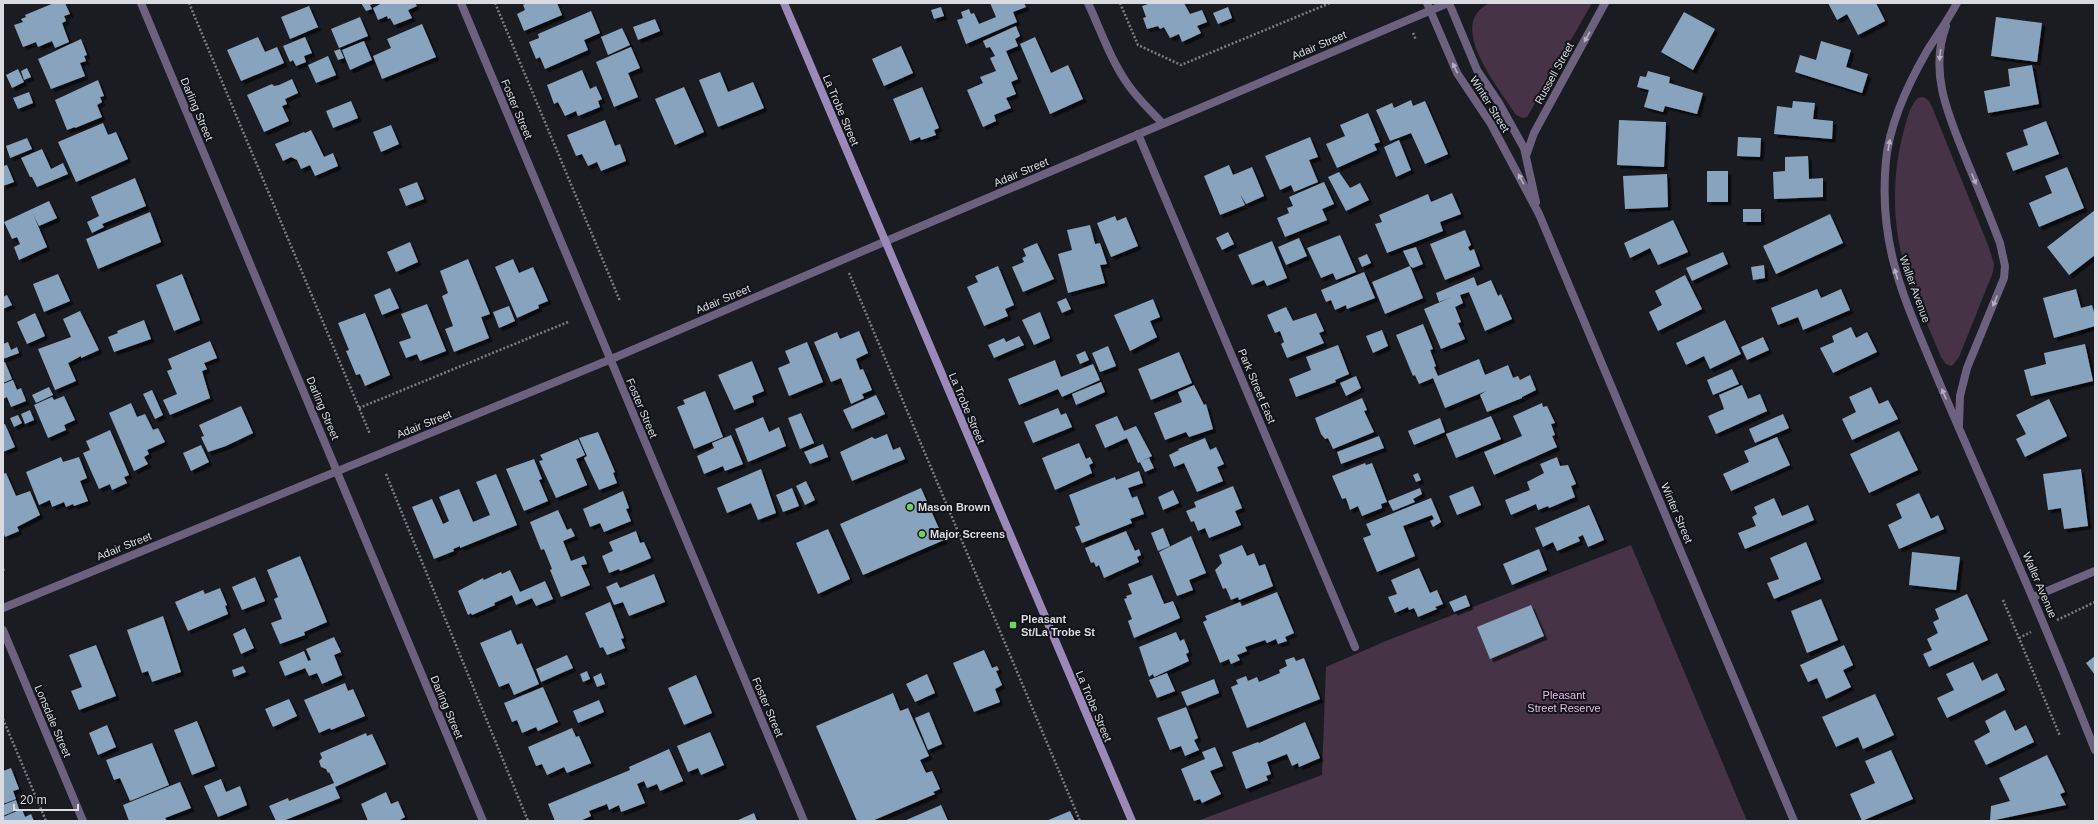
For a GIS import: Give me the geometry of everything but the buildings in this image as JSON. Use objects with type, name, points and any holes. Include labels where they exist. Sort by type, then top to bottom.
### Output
[{"type":"main road","name":"La Trobe Street","points":[[784,3],[884,242],[1132,821]]},
{"type":"street","name":"Darling Street","points":[[141,3],[483,821]]},
{"type":"street","name":"Foster Street","points":[[461,3],[609,360],[804,821]]},
{"type":"street","points":[[1088,3],[1125,80],[1162,124]]},
{"type":"street","name":"Adair Street","points":[[3,608],[609,360],[1162,124],[1429,7],[1449,3]]},
{"type":"street","name":"Winter Street","points":[[1449,3],[1477,70],[1516,133],[1526,156],[1539,214]]},
{"type":"street","name":"Russell Street","points":[[1526,156],[1537,127],[1605,3]]},
{"type":"street","name":"Waller Avenue","points":[[1957,3],[1925,54],[1906,93],[1894,124],[1886,160],[1884,205],[1888,243],[1900,286],[1959,430],[2033,597],[2095,750]]},
{"type":"street","name":"Winter Street","points":[[1429,7],[1457,73],[1489,121],[1539,214],[1794,821]]},
{"type":"street","name":"Waller Avenue","points":[[1949,17],[1942,40],[1939,66],[1942,94],[1951,122],[2000,243],[2005,266],[2002,284],[1963,383],[1959,408],[1959,430]]},
{"type":"street","name":"Park Street East","points":[[1138,134],[1355,647]]},
{"type":"street","points":[[2033,597],[2095,571]]},
{"type":"street","name":"Lonsdale Street","points":[[3,630],[83,821]]},
{"type":"path","points":[[189,3],[370,434]]},
{"type":"path","points":[[495,3],[620,301]]},
{"type":"path","points":[[1120,3],[1138,44],[1181,65],[1330,3]]},
{"type":"path","points":[[842,260],[851,277],[1080,821]]},
{"type":"path","points":[[359,408],[568,322]]},
{"type":"path","points":[[386,474],[528,821]]},
{"type":"path","points":[[2002,600],[2060,736]]},
{"type":"path","points":[[3,719],[46,821]]},
{"type":"green space","points":[[1490,3],[1592,3],[1527,117],[1523,118],[1516,115],[1489,74],[1474,41],[1472,26],[1477,13]]},
{"type":"green space","points":[[1924,97],[1929,101],[1932,107],[1988,245],[1994,264],[1993,272],[1959,357],[1952,366],[1946,364],[1941,357],[1913,290],[1901,251],[1896,218],[1895,183],[1899,150],[1912,105],[1918,98]]},
{"type":"green space","name":"Pleasant Street Reserve","points":[[1631,545],[1747,821],[1197,821],[1322,775],[1326,667],[1386,641]]},
{"type":"place","name":"Mason Brown","points":[[910,507]]},
{"type":"place","name":"Major Screens","points":[[922,534]]},
{"type":"place","name":"Pleasant St/La Trobe St","points":[[1013,625]]}]
